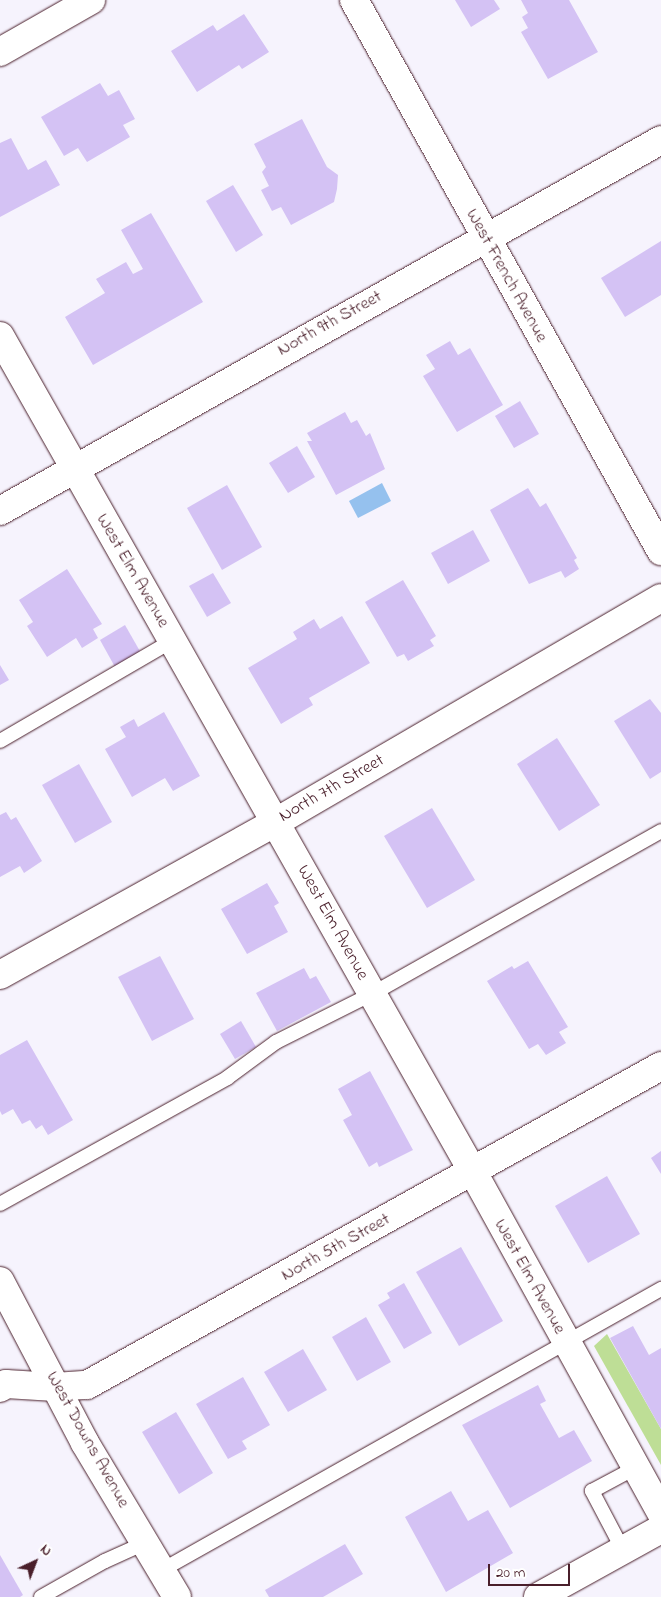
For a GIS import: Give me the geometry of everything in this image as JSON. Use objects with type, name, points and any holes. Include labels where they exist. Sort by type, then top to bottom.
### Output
[{"type":"street","name":"West French Avenue","points":[[354,0],[484,238],[661,551]]},
{"type":"street","points":[[0,52],[83,2]]},
{"type":"street","name":"North 9th Street","points":[[0,511],[73,468],[661,140]]},
{"type":"street","name":"West Elm Avenue","points":[[0,336],[73,468],[276,822],[661,1513]]},
{"type":"street","name":"North 7th Street","points":[[0,975],[276,822],[661,598]]},
{"type":"street","name":"North 5th Street","points":[[0,1388],[6,1384],[54,1387],[87,1385],[661,1066]]},
{"type":"street","name":"West Downs Avenue","points":[[0,1281],[54,1387],[177,1597]]},
{"type":"street","points":[[538,1597],[661,1529]]},
{"type":"lane","points":[[0,741],[172,642]]},
{"type":"lane","points":[[0,1204],[227,1078],[276,1042],[372,994],[661,831]]},
{"type":"lane","points":[[162,1570],[661,1289]]},
{"type":"lane","points":[[623,1550],[592,1491],[636,1468]]},
{"type":"lane","points":[[41,1597],[105,1561],[145,1543]]},
{"type":"green space","points":[[607,1334],[661,1429],[661,1465],[594,1346]]},
{"type":"water","points":[[382,483],[391,501],[358,518],[349,501]]},
{"type":"building","points":[[455,0],[494,0],[500,9],[471,27]]},
{"type":"building","points":[[521,0],[569,0],[598,52],[548,79],[521,32],[528,28],[522,17],[528,13]]},
{"type":"building","points":[[244,14],[269,52],[242,69],[239,65],[197,92],[171,51],[213,25],[217,31]]},
{"type":"building","points":[[100,83],[108,96],[119,90],[135,119],[123,125],[130,137],[87,162],[78,148],[64,156],[41,117]]},
{"type":"building","points":[[302,119],[327,167],[338,175],[337,189],[334,202],[291,225],[281,207],[272,211],[261,190],[269,186],[262,172],[266,167],[254,144]]},
{"type":"building","points":[[11,138],[28,170],[46,160],[60,185],[0,217],[0,143]]},
{"type":"building","points":[[233,185],[263,235],[236,252],[206,201]]},
{"type":"building","points":[[151,213],[203,302],[93,365],[65,317],[105,293],[96,279],[126,262],[133,274],[143,269],[121,230]]},
{"type":"building","points":[[661,241],[661,295],[625,317],[601,278]]},
{"type":"building","points":[[450,341],[458,355],[470,348],[503,405],[457,432],[423,376],[435,369],[426,355]]},
{"type":"building","points":[[520,401],[539,434],[514,448],[495,416]]},
{"type":"building","points":[[345,412],[351,423],[357,420],[366,436],[370,433],[385,469],[336,495],[307,441],[312,441],[307,433]]},
{"type":"building","points":[[297,446],[315,477],[288,493],[269,463]]},
{"type":"building","points":[[227,485],[262,547],[222,570],[187,508]]},
{"type":"building","points":[[528,488],[540,507],[546,503],[577,558],[574,560],[579,569],[565,578],[561,571],[529,584],[490,510]]},
{"type":"building","points":[[473,530],[490,561],[448,584],[431,553]]},
{"type":"building","points":[[67,569],[102,624],[93,629],[98,638],[82,648],[76,638],[47,657],[27,626],[33,622],[19,600]]},
{"type":"building","points":[[213,573],[231,603],[207,617],[189,586]]},
{"type":"building","points":[[403,580],[436,636],[430,640],[434,646],[408,661],[404,654],[397,657],[365,602]]},
{"type":"building","points":[[342,616],[370,663],[309,698],[313,705],[281,724],[248,668],[297,639],[293,632],[314,619],[320,629]]},
{"type":"building","points":[[125,625],[141,653],[115,667],[100,640]]},
{"type":"building","points":[[0,665],[9,680],[0,685]]},
{"type":"building","points":[[650,699],[661,713],[661,772],[650,779],[614,721]]},
{"type":"building","points":[[164,712],[200,776],[173,791],[165,778],[132,797],[105,749],[126,737],[120,727],[134,719],[138,727]]},
{"type":"building","points":[[557,738],[600,805],[559,831],[517,764]]},
{"type":"building","points":[[79,764],[112,822],[75,843],[42,785]]},
{"type":"building","points":[[432,808],[475,880],[427,908],[384,836]]},
{"type":"building","points":[[6,812],[11,820],[16,817],[42,861],[24,873],[20,866],[0,877],[0,815]]},
{"type":"building","points":[[267,883],[279,903],[274,906],[288,932],[247,954],[221,909]]},
{"type":"building","points":[[160,956],[194,1019],[152,1041],[118,977]]},
{"type":"building","points":[[528,961],[568,1027],[559,1032],[566,1043],[546,1055],[538,1044],[529,1049],[487,981],[512,966],[514,969]]},
{"type":"building","points":[[304,968],[310,979],[316,976],[331,1002],[277,1031],[256,993]]},
{"type":"building","points":[[241,1021],[256,1047],[235,1059],[220,1034]]},
{"type":"building","points":[[27,1040],[73,1120],[48,1135],[42,1125],[36,1129],[30,1120],[22,1124],[13,1109],[2,1115],[0,1111],[0,1055]]},
{"type":"building","points":[[370,1071],[413,1150],[379,1167],[377,1162],[369,1167],[343,1120],[352,1115],[338,1089]]},
{"type":"building","points":[[661,1151],[661,1174],[651,1158]]},
{"type":"building","points":[[607,1176],[640,1234],[588,1263],[555,1206]]},
{"type":"building","points":[[461,1247],[503,1321],[459,1346],[416,1272]]},
{"type":"building","points":[[404,1283],[432,1333],[404,1349],[378,1305],[390,1298],[387,1293]]},
{"type":"building","points":[[366,1317],[391,1362],[357,1381],[332,1337]]},
{"type":"building","points":[[633,1326],[649,1355],[661,1348],[661,1429],[610,1338]]},
{"type":"building","points":[[303,1349],[327,1390],[288,1412],[264,1372]]},
{"type":"building","points":[[243,1377],[270,1425],[242,1441],[247,1449],[228,1459],[196,1404]]},
{"type":"building","points":[[538,1385],[546,1401],[540,1404],[559,1438],[574,1430],[592,1461],[510,1508],[462,1425]]},
{"type":"building","points":[[176,1412],[213,1473],[179,1494],[142,1432]]},
{"type":"building","points":[[451,1491],[468,1521],[488,1510],[513,1553],[446,1592],[405,1517]]},
{"type":"building","points":[[345,1544],[363,1574],[323,1597],[269,1597],[265,1590]]},
{"type":"building","points":[[0,1555],[23,1595],[20,1597],[0,1597]]}]
